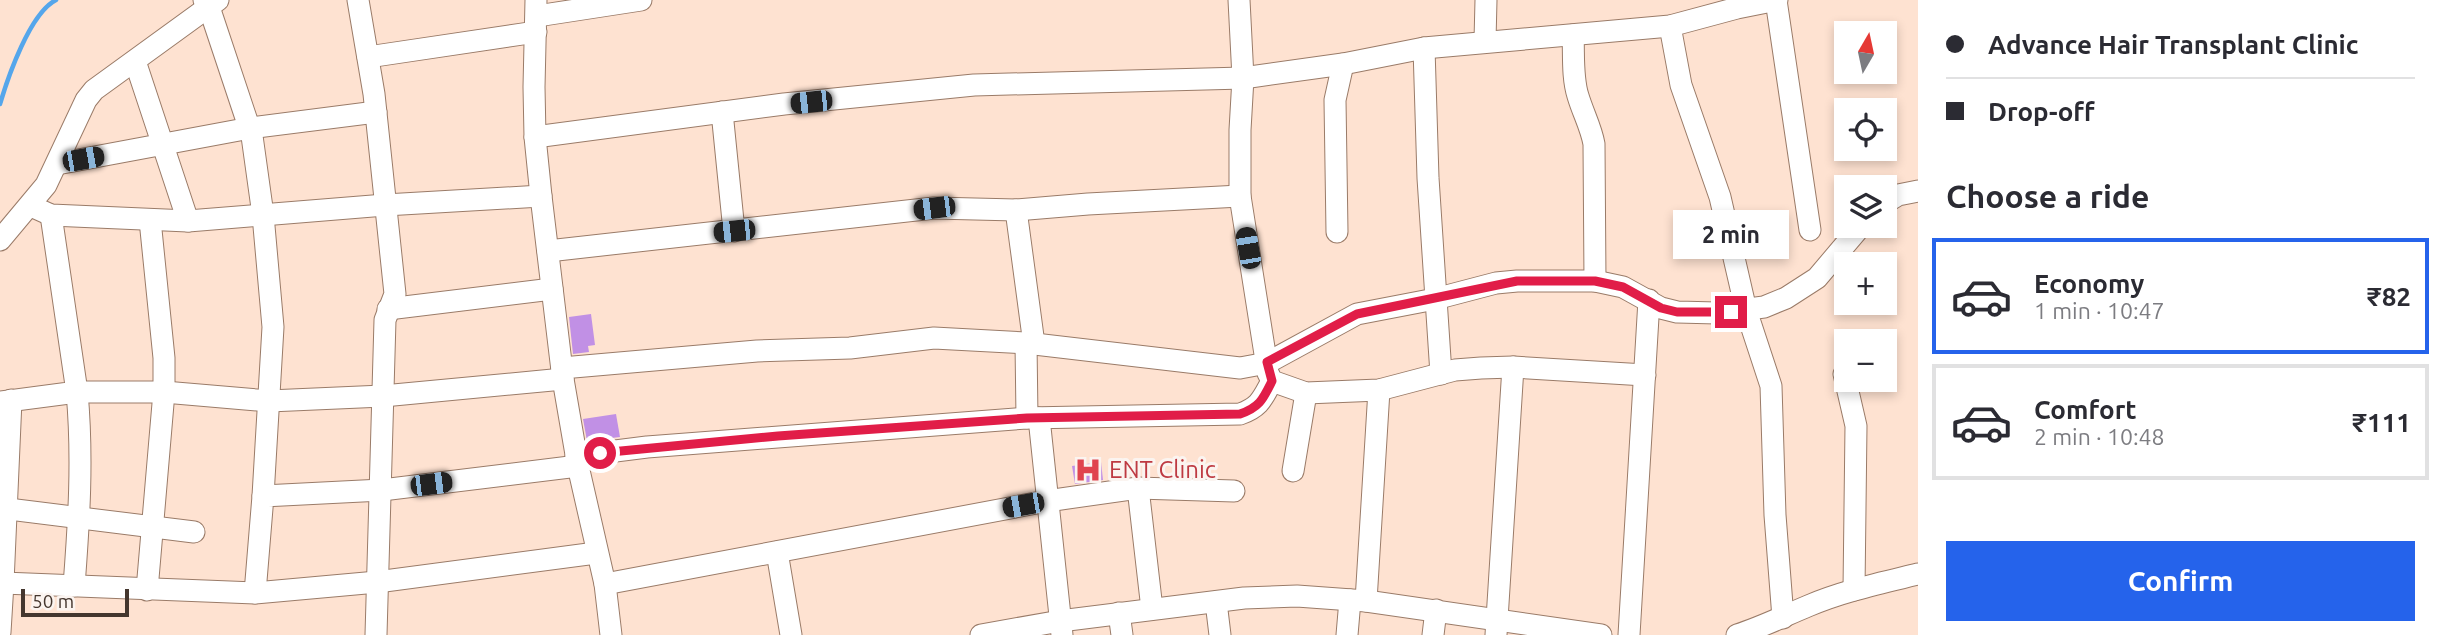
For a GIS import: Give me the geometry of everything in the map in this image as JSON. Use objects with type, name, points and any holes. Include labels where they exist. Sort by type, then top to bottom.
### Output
[{"type":"street","points":[[358,0],[376,112],[395,294],[385,320],[376,635]]},
{"type":"street","points":[[368,57],[536,16],[641,0]]},
{"type":"street","points":[[263,496],[382,490],[674,445],[1033,418],[1240,414],[1254,409],[1262,401],[1270,372],[1240,196],[1240,130],[1244,78],[1239,0]]},
{"type":"street","points":[[1485,41],[1486,0]]},
{"type":"street","points":[[535,137],[722,112],[974,85],[1244,78],[1343,64],[1424,48],[1670,26],[1777,0],[1810,230]]},
{"type":"street","points":[[0,240],[46,185],[86,100],[105,81],[210,2],[250,128],[263,215],[273,327],[255,593]]},
{"type":"street","points":[[536,16],[535,137],[562,373],[577,461],[605,584],[611,635]]},
{"type":"street","points":[[1670,26],[1681,85],[1723,206],[1746,310],[1770,386],[1775,516],[1774,626]]},
{"type":"street","points":[[1573,35],[1578,98],[1591,128],[1594,144],[1595,281]]},
{"type":"street","points":[[1424,48],[1428,178],[1441,374]]},
{"type":"street","points":[[135,61],[188,221]]},
{"type":"street","points":[[1337,232],[1335,100],[1343,64]]},
{"type":"street","points":[[57,164],[250,128],[376,112]]},
{"type":"street","points":[[722,112],[734,231]]},
{"type":"street","points":[[1897,196],[1918,191]]},
{"type":"street","points":[[31,206],[51,215],[188,221],[541,196]]},
{"type":"street","points":[[548,251],[934,208],[1016,210],[1240,196]]},
{"type":"street","points":[[1016,210],[1030,343],[1033,418],[1047,501],[1061,628]]},
{"type":"street","points":[[51,215],[77,392],[81,438],[80,518],[74,586]]},
{"type":"street","points":[[147,590],[164,392],[164,358],[150,220]]},
{"type":"street","points":[[1270,372],[1357,314],[1517,281],[1595,281],[1623,287],[1661,308],[1677,312],[1717,313],[1764,307],[1810,284],[1851,238]]},
{"type":"street","points":[[388,309],[552,289]]},
{"type":"street","points":[[1629,635],[1648,300]]},
{"type":"street","points":[[0,632],[6,401],[77,392],[164,392],[269,401],[383,396],[757,351],[850,348],[934,338],[1030,343],[1270,372],[1306,393],[1379,390],[1455,370],[1514,367],[1645,375]]},
{"type":"street","points":[[1496,627],[1514,367]]},
{"type":"street","points":[[1347,635],[1358,600],[1379,390]]},
{"type":"street","points":[[1848,392],[1856,426],[1854,590]]},
{"type":"street","points":[[1293,471],[1306,393]]},
{"type":"street","points":[[1138,488],[1153,609]]},
{"type":"street","points":[[605,584],[1047,501],[1138,488],[1234,491]]},
{"type":"street","points":[[3,508],[194,532]]},
{"type":"street","points":[[777,552],[791,635]]},
{"type":"street","points":[[1,583],[255,593],[377,582],[596,553]]},
{"type":"street","points":[[1737,635],[1774,626],[1807,607],[1854,590],[1918,574]]},
{"type":"street","points":[[981,635],[1061,628],[1119,613],[1270,596],[1358,600],[1436,610],[1496,627],[1601,635]]},
{"type":"street","points":[[1216,602],[1220,635]]},
{"type":"street","points":[[1433,635],[1436,610]]},
{"type":"street","points":[[1119,613],[1122,635]]},
{"type":"building","points":[[591,314],[595,345],[588,346],[589,352],[573,354],[569,317]]},
{"type":"building","points":[[616,414],[620,437],[587,441],[583,419]]},
{"type":"building","points":[[1101,462],[1103,480],[1075,484],[1072,466]]},
{"type":"waterway","points":[[0,104],[14,63],[29,32],[46,7],[56,0]]},
{"type":"place","name":"ENT Clinic","points":[[1088,470]]},
{"type":"route","points":[[600,453],[778,436],[1027,418],[1240,414],[1254,409],[1262,401],[1272,381],[1267,362],[1341,321],[1377,309],[1517,281],[1595,281],[1623,287],[1661,308],[1677,312],[1731,312]]}]
